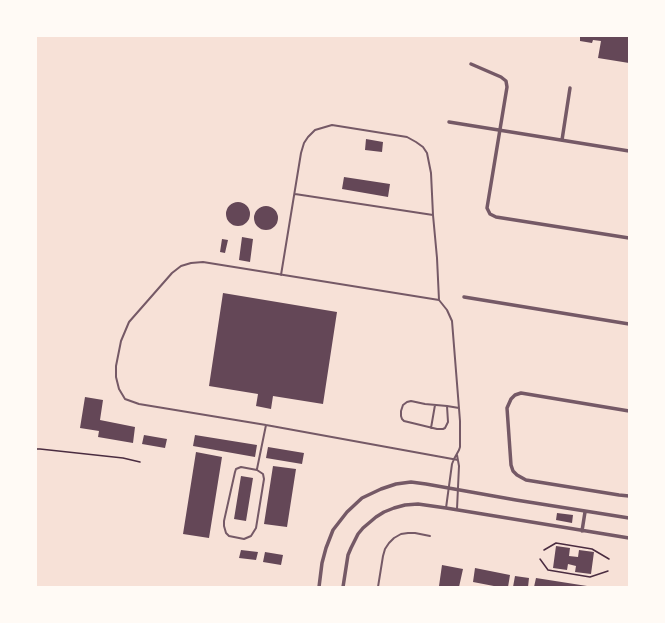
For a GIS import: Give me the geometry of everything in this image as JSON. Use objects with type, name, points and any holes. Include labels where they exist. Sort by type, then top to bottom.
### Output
[{"type":"street","points":[[471,64],[501,77],[506,81],[507,87],[487,208],[490,214],[496,217],[629,238]]},
{"type":"street","points":[[562,140],[570,88]]},
{"type":"street","points":[[449,122],[629,151]]},
{"type":"street","points":[[464,297],[629,324]]},
{"type":"street","points":[[629,411],[521,393],[515,395],[511,399],[507,408],[511,465],[517,475],[526,480],[629,496]]},
{"type":"street","points":[[319,587],[326,548],[333,530],[347,512],[362,498],[396,484],[411,482],[629,518]]},
{"type":"street","points":[[343,587],[348,556],[356,538],[363,528],[376,516],[405,505],[418,504],[446,508],[629,538]]},
{"type":"street","points":[[582,530],[586,512]]},
{"type":"lane","points":[[281,275],[301,153],[304,143],[315,130],[332,125],[408,137],[423,147],[427,153],[430,166],[440,300],[452,321],[459,408],[460,443],[459,450],[454,459],[446,508]]},
{"type":"lane","points":[[295,194],[433,215]]},
{"type":"lane","points":[[440,300],[203,262],[191,263],[181,266],[172,273],[129,322],[121,342],[116,366],[116,377],[119,389],[125,399],[139,404],[266,425],[458,460]]},
{"type":"lane","points":[[448,406],[448,422],[444,429],[431,428],[404,421],[400,412],[403,405],[407,402],[448,406],[459,408]]},
{"type":"lane","points":[[431,428],[436,405]]},
{"type":"lane","points":[[257,470],[266,425]]},
{"type":"lane","points":[[456,454],[459,466],[457,510]]},
{"type":"lane","points":[[241,467],[257,470],[264,474],[264,479],[256,528],[248,538],[244,539],[229,536],[226,533],[224,521],[234,472],[236,469],[241,467]]},
{"type":"lane","points":[[378,587],[385,549],[394,538],[400,534],[415,532],[430,536]]},
{"type":"path","points":[[36,449],[123,458],[140,462]]},
{"type":"path","points":[[544,550],[556,543],[592,549],[609,559]]},
{"type":"path","points":[[540,559],[548,570],[590,577],[608,571]]},
{"type":"building","points":[[580,36],[629,36],[629,63],[598,58],[601,41],[593,40],[592,43],[580,41]]},
{"type":"building","points":[[366,139],[383,142],[382,152],[365,150]]},
{"type":"building","points":[[344,177],[390,184],[388,197],[342,189]]},
{"type":"building","points":[[238,202],[243,203],[249,209],[249,219],[243,225],[238,226],[233,225],[227,219],[226,214],[227,209],[233,203]]},
{"type":"building","points":[[266,206],[271,207],[277,213],[277,223],[271,229],[266,230],[261,229],[255,223],[254,218],[255,213],[261,207]]},
{"type":"building","points":[[242,237],[253,239],[250,262],[239,260]]},
{"type":"building","points":[[222,239],[228,240],[225,253],[220,252]]},
{"type":"building","points":[[223,293],[337,312],[323,404],[273,396],[271,409],[256,406],[258,394],[209,386]]},
{"type":"building","points":[[85,397],[103,400],[100,420],[135,427],[133,443],[98,437],[99,431],[80,428]]},
{"type":"building","points":[[144,435],[167,439],[165,448],[142,444]]},
{"type":"building","points":[[195,435],[257,445],[255,457],[193,446]]},
{"type":"building","points":[[268,447],[304,453],[302,464],[266,458]]},
{"type":"building","points":[[196,452],[222,457],[209,538],[183,534]]},
{"type":"building","points":[[273,466],[296,469],[287,527],[264,524]]},
{"type":"building","points":[[241,476],[253,478],[246,521],[234,519]]},
{"type":"building","points":[[557,513],[573,515],[572,523],[556,520]]},
{"type":"building","points":[[556,546],[570,548],[569,556],[578,557],[579,550],[594,552],[591,574],[575,572],[576,566],[568,564],[567,570],[553,568]]},
{"type":"building","points":[[241,550],[258,552],[256,560],[239,558]]},
{"type":"building","points":[[265,552],[283,555],[281,565],[263,562]]},
{"type":"building","points":[[442,565],[463,569],[459,587],[439,586]]},
{"type":"building","points":[[475,568],[510,575],[508,587],[499,587],[473,582]]},
{"type":"building","points":[[515,576],[529,578],[528,587],[513,587]]},
{"type":"building","points":[[536,578],[587,586],[587,587],[534,587]]}]
